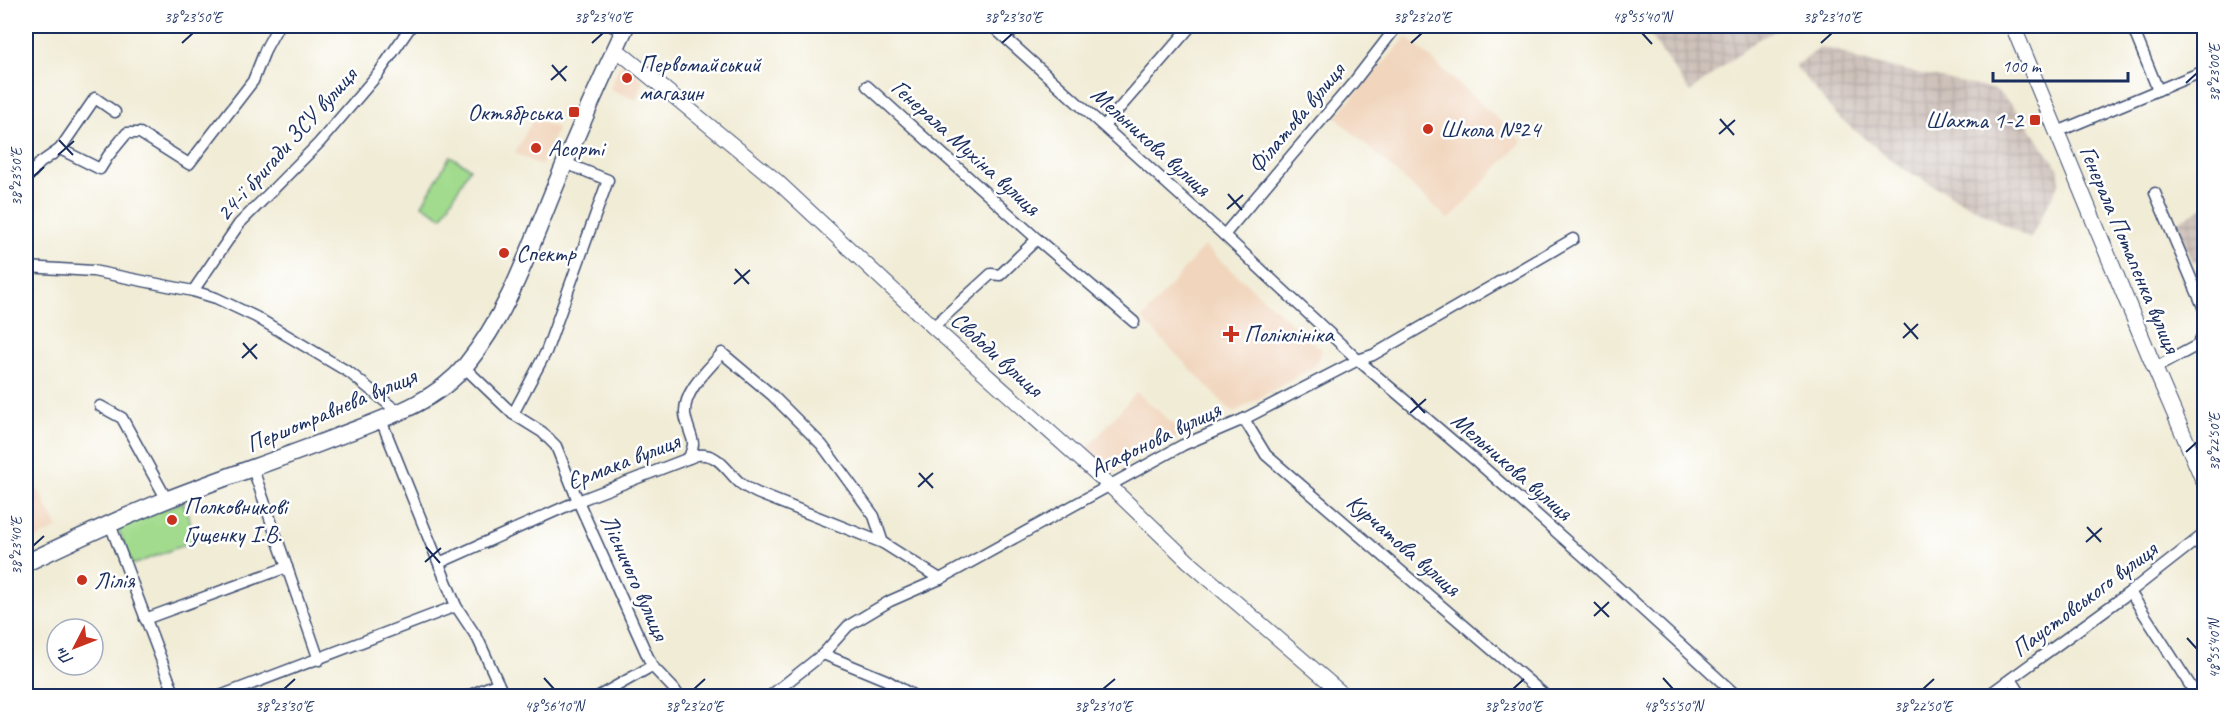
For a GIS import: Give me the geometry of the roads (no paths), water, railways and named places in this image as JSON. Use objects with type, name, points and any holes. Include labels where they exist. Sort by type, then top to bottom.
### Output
[{"type":"main road","name":"Генерала Потапенка вулиця","points":[[2013,26],[2155,368],[2205,482]]},
{"type":"main road","name":"Першотравнева вулиця","points":[[26,563],[167,500],[253,470],[381,420],[420,402],[446,385],[464,367],[486,338],[506,305],[565,163],[616,49],[621,28]]},
{"type":"street","points":[[60,149],[100,169],[127,133],[140,133],[189,164],[253,81],[266,48],[278,26]]},
{"type":"street","name":"24-ї бригади ЗСУ вулиця","points":[[193,291],[238,224],[319,143],[378,74],[411,26]]},
{"type":"street","points":[[507,26],[514,26]]},
{"type":"street","name":"Мельникова вулиця","points":[[992,26],[1224,235],[1358,360],[1474,459],[1737,696]]},
{"type":"street","points":[[1006,38],[1017,26]]},
{"type":"street","points":[[1104,126],[1191,26]]},
{"type":"street","name":"Філатова вулиця","points":[[1224,235],[1353,83],[1397,26]]},
{"type":"street","points":[[2132,26],[2158,90]]},
{"type":"street","name":"Свободи вулиця","points":[[616,49],[778,182],[933,327],[1108,484],[1188,561],[1345,696]]},
{"type":"street","name":"Генерала Потапенка вулиця","points":[[2057,132],[2205,71]]},
{"type":"street","name":"Генерала Мухіна вулиця","points":[[867,86],[1036,239],[1134,322]]},
{"type":"street","points":[[26,180],[40,164],[60,149],[95,98],[115,112]]},
{"type":"street","points":[[513,414],[546,352],[608,180],[565,163]]},
{"type":"street","points":[[2155,193],[2205,309]]},
{"type":"street","name":"Генерала Мухіна вулиця","points":[[933,327],[991,274],[1000,275],[1036,239]]},
{"type":"street","name":"Агафонова вулиця","points":[[770,696],[823,654],[848,626],[890,602],[940,579],[1108,484],[1183,445],[1244,419],[1358,360],[1373,355],[1573,239]]},
{"type":"street","points":[[26,267],[93,271],[193,291],[216,298],[264,321],[350,373],[398,412]]},
{"type":"street","points":[[2155,368],[2198,345],[2205,332]]},
{"type":"street","points":[[688,458],[694,443],[684,410],[687,400],[691,391],[722,353],[772,395],[822,445],[874,516],[883,543]]},
{"type":"street","name":"Лісничого вулиця","points":[[464,367],[513,414],[542,432],[556,446],[578,501],[652,666],[679,696]]},
{"type":"street","points":[[100,406],[122,418],[167,500]]},
{"type":"street","name":"Курчатова вулиця","points":[[1244,419],[1266,454],[1546,696]]},
{"type":"street","points":[[381,420],[456,606],[478,639],[504,696]]},
{"type":"street","name":"Єрмака вулиця","points":[[439,563],[578,501],[688,458],[706,454],[715,457],[741,484],[757,493],[883,543],[940,579]]},
{"type":"street","points":[[253,470],[319,660]]},
{"type":"street","points":[[110,524],[172,695]]},
{"type":"street","name":"Паустовського вулиця","points":[[1987,696],[2130,592],[2205,534]]},
{"type":"street","points":[[146,619],[287,567]]},
{"type":"street","points":[[2130,592],[2197,696]]},
{"type":"street","points":[[220,696],[456,606]]},
{"type":"street","points":[[823,654],[886,680],[913,696]]},
{"type":"street","points":[[599,696],[652,666]]},
{"type":"street","points":[[2011,679],[2022,696]]},
{"type":"street","points":[[468,696],[498,683]]},
{"type":"place","name":"Первомайський магазин","points":[[627,78]]},
{"type":"place","name":"Октябрська","points":[[574,112]]},
{"type":"place","name":"Шахта 1-2","points":[[2035,120]]},
{"type":"place","name":"Школа №24","points":[[1428,129]]},
{"type":"place","name":"Асорті","points":[[536,148]]},
{"type":"place","name":"Спектр","points":[[504,253]]},
{"type":"place","name":"Поліклініка","points":[[1231,334]]},
{"type":"place","name":"Полковникові Гущенку І.В.","points":[[172,520]]},
{"type":"place","name":"Лілія","points":[[82,580]]}]
